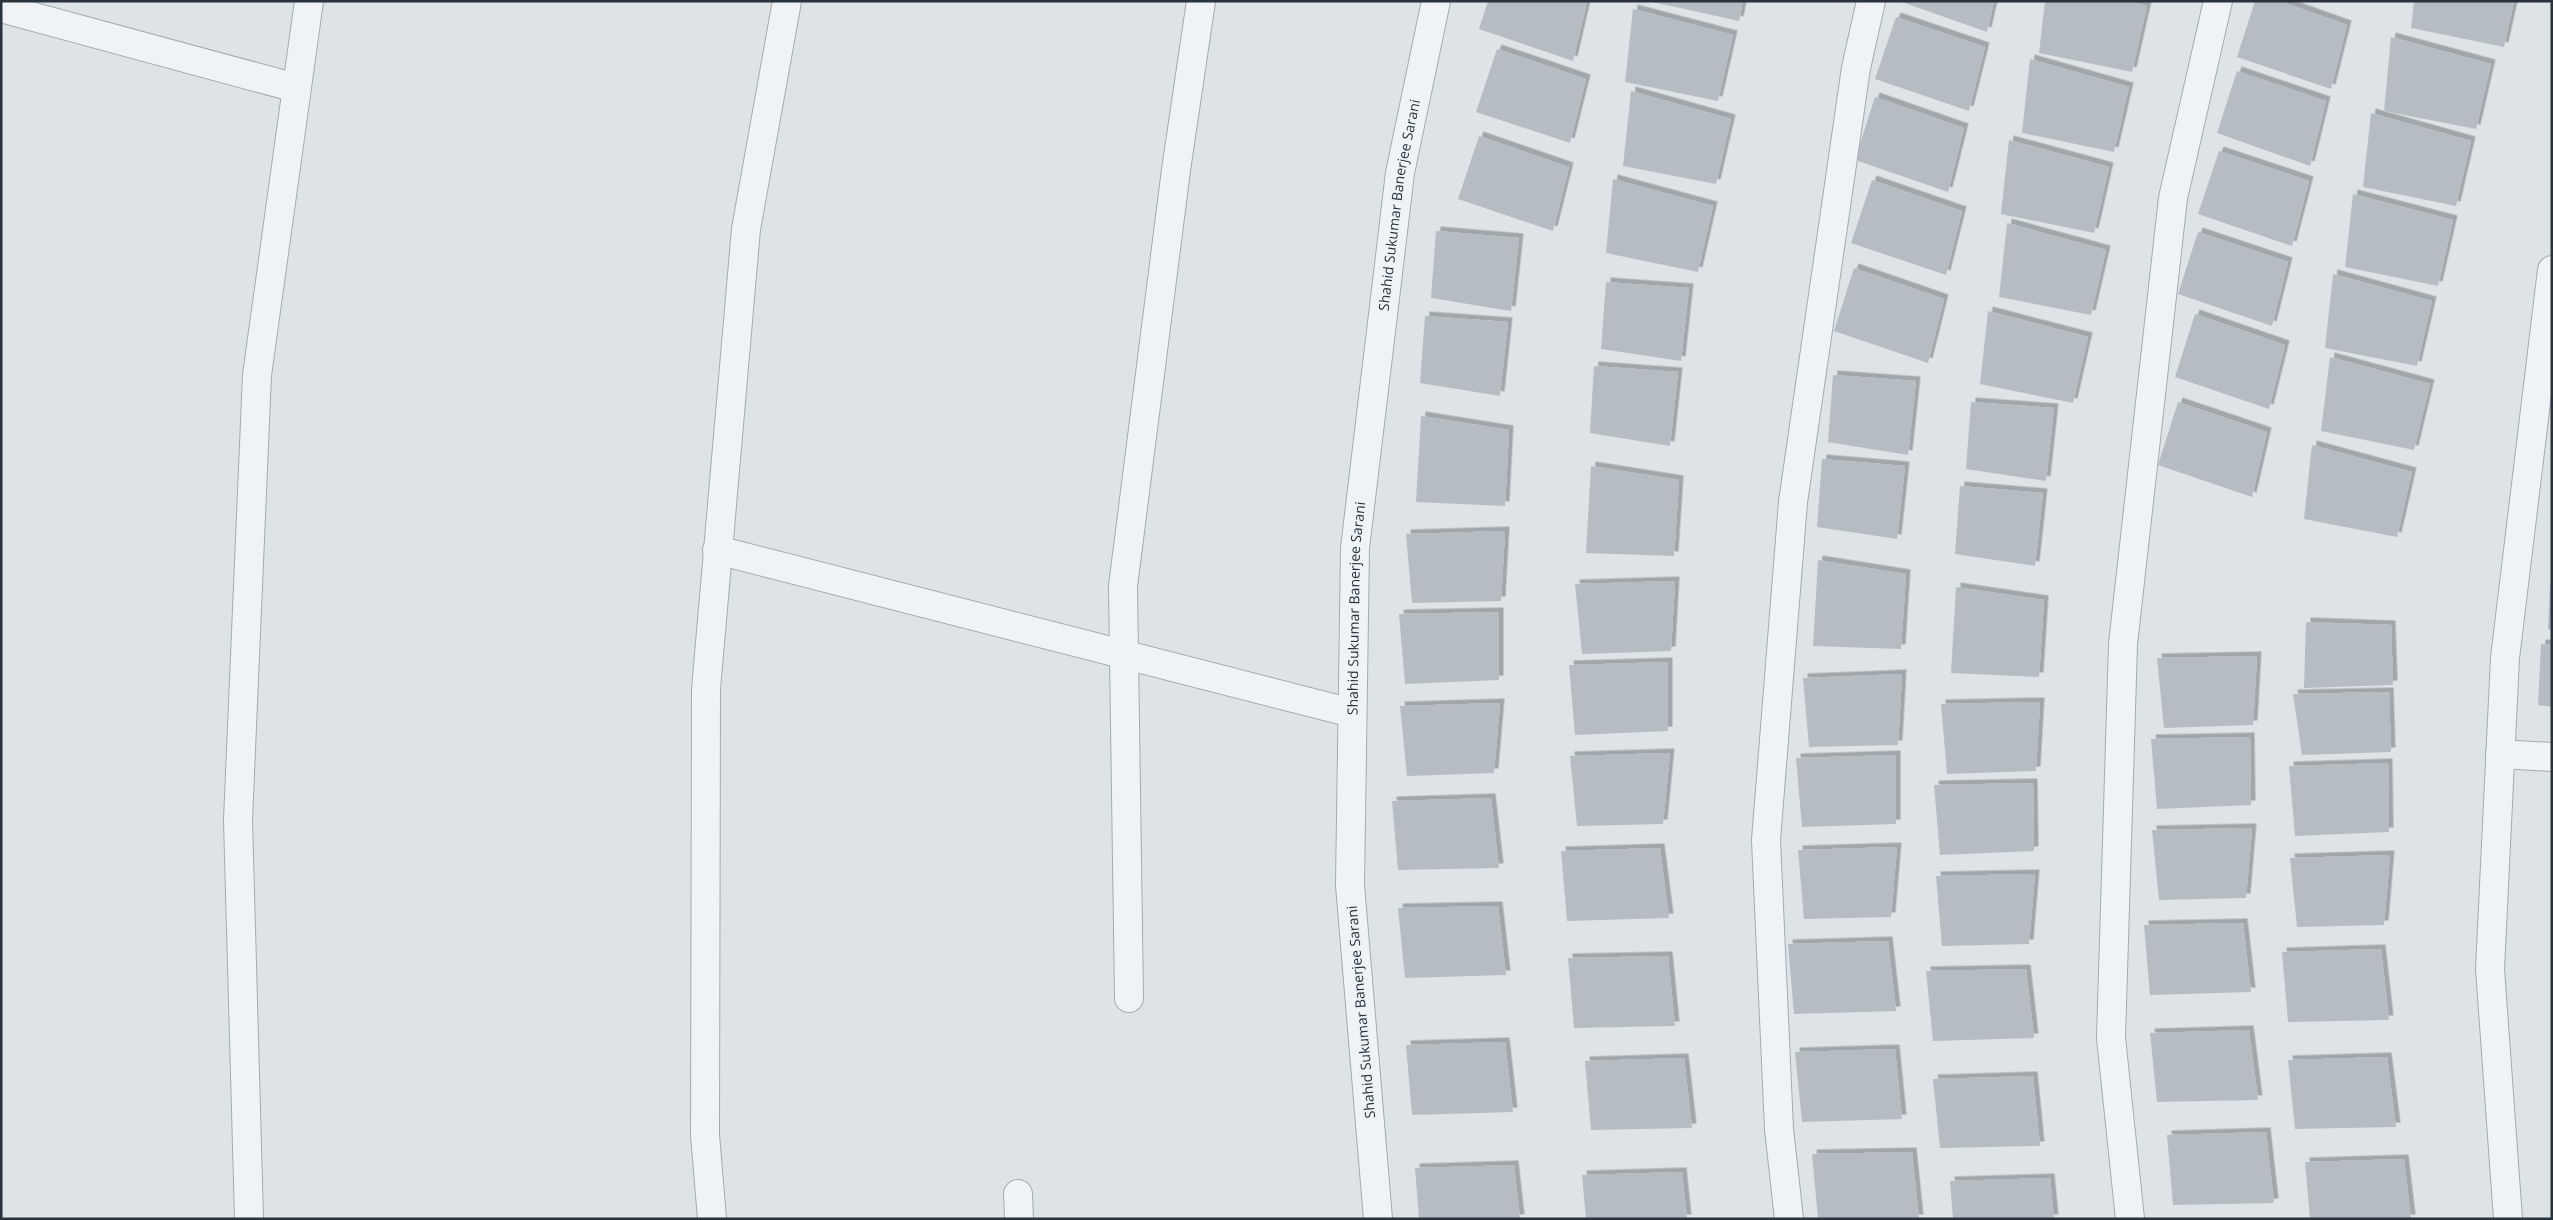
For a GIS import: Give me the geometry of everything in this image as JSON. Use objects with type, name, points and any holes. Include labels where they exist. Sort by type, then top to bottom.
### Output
[{"type":"street","points":[[249,1219],[238,810],[257,374],[308,1]]},
{"type":"street","points":[[712,1219],[705,1135],[706,699],[717,550],[746,229],[787,1]]},
{"type":"street","points":[[1129,998],[1122,586],[1176,170],[1201,1]]},
{"type":"street","name":"Shahid Sukumar Banerjee Sarani","points":[[1378,1219],[1350,885],[1356,538],[1400,173],[1436,1]]},
{"type":"street","points":[[1789,1219],[1779,1129],[1766,840],[1793,502],[1856,68],[1871,1]]},
{"type":"street","points":[[2130,1219],[2111,1038],[2123,644],[2173,198],[2218,1]]},
{"type":"street","points":[[1,8],[296,88]]},
{"type":"street","points":[[2508,1219],[2490,969],[2505,658],[2552,270]]},
{"type":"street","points":[[717,550],[1352,713]]},
{"type":"street","points":[[2500,754],[2552,757]]},
{"type":"building","points":[[1488,1],[1587,1],[1573,61],[1479,29]]},
{"type":"building","points":[[1648,1],[1743,1],[1739,21]]},
{"type":"building","points":[[1899,1],[1994,1],[1987,32]]},
{"type":"building","points":[[2045,1],[2129,1],[2147,6],[2132,72],[2039,53]]},
{"type":"building","points":[[2255,1],[2279,1],[2347,25],[2331,89],[2237,57]]},
{"type":"building","points":[[2414,1],[2514,1],[2504,47],[2411,28]]},
{"type":"building","points":[[1633,9],[1733,35],[1718,101],[1625,82]]},
{"type":"building","points":[[1896,17],[1985,47],[1969,111],[1875,79]]},
{"type":"building","points":[[2391,37],[2491,64],[2476,129],[2384,111]]},
{"type":"building","points":[[1497,49],[1586,79],[1570,143],[1476,112]]},
{"type":"building","points":[[2030,59],[2129,87],[2114,152],[2022,133]]},
{"type":"building","points":[[2237,71],[2326,101],[2310,166],[2217,133]]},
{"type":"building","points":[[1631,91],[1731,119],[1716,184],[1623,166]]},
{"type":"building","points":[[1875,97],[1964,128],[1948,192],[1855,160]]},
{"type":"building","points":[[2371,113],[2471,141],[2456,206],[2363,187]]},
{"type":"building","points":[[1479,136],[1569,167],[1553,231],[1458,199]]},
{"type":"building","points":[[2009,140],[2109,167],[2094,233],[2001,214]]},
{"type":"building","points":[[2219,151],[2309,181],[2292,246],[2198,214]]},
{"type":"building","points":[[1613,179],[1713,206],[1698,272],[1606,253]]},
{"type":"building","points":[[1872,180],[1962,211],[1946,275],[1851,243]]},
{"type":"building","points":[[2353,194],[2453,220],[2438,286],[2345,267]]},
{"type":"building","points":[[2007,223],[2106,250],[2091,315],[1999,297]]},
{"type":"building","points":[[1436,231],[1519,238],[1511,311],[1431,298]]},
{"type":"building","points":[[2198,232],[2288,262],[2272,326],[2178,294]]},
{"type":"building","points":[[1854,268],[1944,299],[1928,363],[1834,331]]},
{"type":"building","points":[[2333,274],[2432,301],[2417,366],[2325,348]]},
{"type":"building","points":[[1606,282],[1689,288],[1681,361],[1601,349]]},
{"type":"building","points":[[1988,311],[2088,337],[2073,403],[1980,384]]},
{"type":"building","points":[[2195,314],[2285,345],[2269,409],[2175,377]]},
{"type":"building","points":[[1425,316],[1508,322],[1500,396],[1420,383]]},
{"type":"building","points":[[2330,357],[2430,384],[2414,450],[2321,431]]},
{"type":"building","points":[[1594,366],[1678,372],[1670,446],[1590,433]]},
{"type":"building","points":[[1833,375],[1916,381],[1908,455],[1828,442]]},
{"type":"building","points":[[1971,402],[2054,408],[2046,481],[1966,469]]},
{"type":"building","points":[[2178,402],[2267,432],[2252,497],[2158,465]]},
{"type":"building","points":[[1421,416],[1509,430],[1505,506],[1416,502]]},
{"type":"building","points":[[2312,445],[2412,472],[2397,537],[2304,519]]},
{"type":"building","points":[[1822,459],[1905,466],[1897,539],[1817,527]]},
{"type":"building","points":[[1591,466],[1679,480],[1674,556],[1586,553]]},
{"type":"building","points":[[1960,486],[2043,493],[2035,566],[1955,554]]},
{"type":"building","points":[[1505,531],[1501,601],[1412,603],[1406,534]]},
{"type":"building","points":[[1818,560],[1906,574],[1901,649],[1813,646]]},
{"type":"building","points":[[1675,581],[1671,651],[1582,654],[1575,584]]},
{"type":"building","points":[[2550,585],[2552,585],[2552,630],[2548,629]]},
{"type":"building","points":[[1956,587],[2044,600],[2039,677],[1951,673]]},
{"type":"building","points":[[1499,612],[1499,680],[1405,684],[1399,614]]},
{"type":"building","points":[[2306,622],[2391,625],[2393,685],[2304,688]]},
{"type":"building","points":[[2541,644],[2552,645],[2552,707],[2538,705]]},
{"type":"building","points":[[2257,656],[2253,725],[2164,728],[2157,658]]},
{"type":"building","points":[[1668,662],[1668,731],[1575,735],[1569,665]]},
{"type":"building","points":[[1902,674],[1898,745],[1809,747],[1803,678]]},
{"type":"building","points":[[2389,692],[2391,752],[2302,755],[2293,694]]},
{"type":"building","points":[[2040,702],[2036,771],[1947,774],[1941,704]]},
{"type":"building","points":[[1500,703],[1494,773],[1407,776],[1400,706]]},
{"type":"building","points":[[2250,737],[2251,805],[2157,809],[2151,739]]},
{"type":"building","points":[[1670,753],[1663,824],[1577,826],[1570,756]]},
{"type":"building","points":[[1896,755],[1896,824],[1802,827],[1796,758]]},
{"type":"building","points":[[2388,763],[2389,832],[2295,836],[2289,766]]},
{"type":"building","points":[[2033,783],[2034,851],[1940,855],[1934,785]]},
{"type":"building","points":[[1491,798],[1499,868],[1398,870],[1392,801]]},
{"type":"building","points":[[2252,828],[2246,898],[2159,900],[2152,830]]},
{"type":"building","points":[[1897,847],[1891,917],[1804,919],[1798,850]]},
{"type":"building","points":[[1660,848],[1669,918],[1567,921],[1561,851]]},
{"type":"building","points":[[2390,855],[2384,925],[2297,927],[2290,858]]},
{"type":"building","points":[[2035,874],[2029,944],[1942,946],[1936,876]]},
{"type":"building","points":[[1498,906],[1506,975],[1405,978],[1398,908]]},
{"type":"building","points":[[2243,923],[2251,992],[2150,995],[2144,925]]},
{"type":"building","points":[[1888,941],[1896,1011],[1794,1014],[1788,944]]},
{"type":"building","points":[[2381,949],[2389,1020],[2288,1022],[2282,952]]},
{"type":"building","points":[[1668,956],[1675,1026],[1574,1028],[1568,958]]},
{"type":"building","points":[[2026,969],[2034,1038],[1933,1041],[1926,971]]},
{"type":"building","points":[[2249,1030],[2258,1100],[2157,1102],[2150,1033]]},
{"type":"building","points":[[1505,1042],[1513,1112],[1412,1115],[1406,1045]]},
{"type":"building","points":[[1895,1049],[1902,1119],[1802,1122],[1795,1052]]},
{"type":"building","points":[[2387,1057],[2396,1127],[2295,1129],[2288,1060]]},
{"type":"building","points":[[1684,1058],[1692,1128],[1591,1130],[1585,1061]]},
{"type":"building","points":[[2033,1076],[2040,1146],[1940,1148],[1933,1079]]},
{"type":"building","points":[[2266,1132],[2274,1203],[2173,1205],[2167,1135]]},
{"type":"building","points":[[1912,1152],[1919,1219],[1818,1219],[1812,1154]]},
{"type":"building","points":[[2404,1159],[2411,1219],[2310,1219],[2305,1162]]},
{"type":"building","points":[[1514,1165],[1520,1219],[1419,1219],[1415,1168]]},
{"type":"building","points":[[1682,1172],[1687,1219],[1586,1219],[1582,1175]]},
{"type":"building","points":[[2050,1178],[2054,1219],[1953,1219],[1950,1181]]}]
